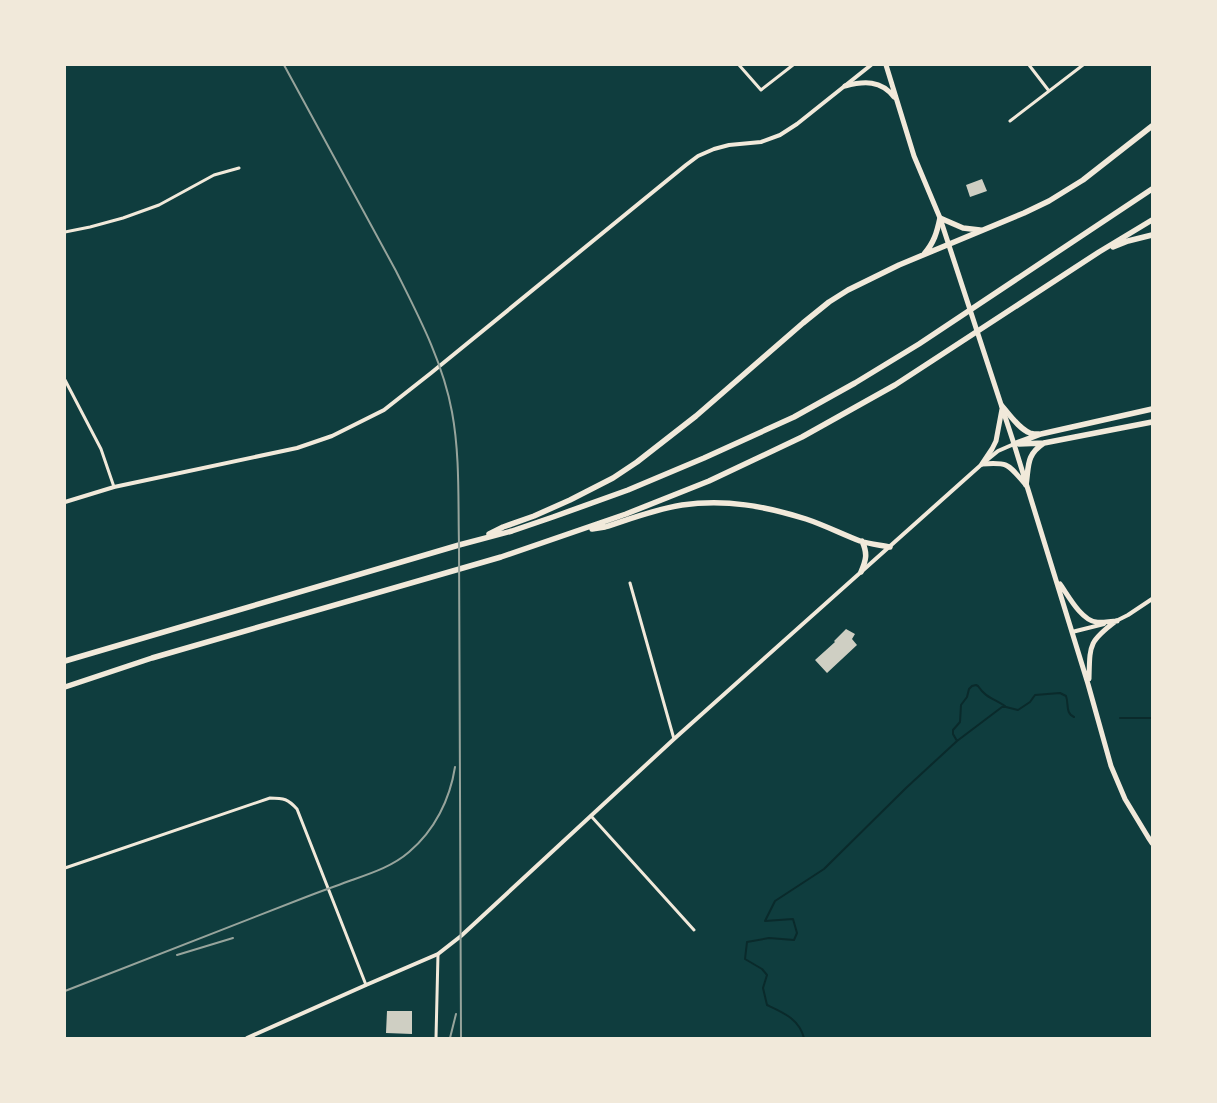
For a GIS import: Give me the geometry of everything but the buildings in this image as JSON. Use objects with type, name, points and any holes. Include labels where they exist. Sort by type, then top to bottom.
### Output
[{"type":"highway","points":[[474,541],[570,500],[613,478],[664,442],[829,302],[862,282],[1024,213],[1067,190],[1152,126]]},
{"type":"highway","points":[[65,661],[512,530],[597,502],[704,458],[794,417],[855,383],[987,300],[1152,190]]},
{"type":"highway","points":[[923,255],[935,238],[940,218],[963,228],[982,230]]},
{"type":"highway","points":[[65,687],[152,658],[501,557],[672,496],[802,436],[895,385],[1152,220]]},
{"type":"highway","points":[[1100,252],[1128,241],[1152,235]]},
{"type":"highway","points":[[1002,406],[1025,430],[1030,433],[1041,434]]},
{"type":"highway","points":[[1014,444],[1041,434],[1152,409]]},
{"type":"highway","points":[[1014,444],[1044,443],[1152,422]]},
{"type":"highway","points":[[1026,485],[1030,457],[1035,449],[1044,443]]},
{"type":"highway","points":[[577,531],[605,527],[681,505],[727,503],[762,507],[807,520],[862,541],[890,547]]},
{"type":"highway","points":[[861,572],[866,559],[862,541]]},
{"type":"main road","points":[[886,65],[914,156],[940,218],[1002,406],[1088,684],[1111,766],[1125,799],[1152,842]]},
{"type":"main road","points":[[845,86],[860,82],[871,82],[882,86],[891,93],[897,102]]},
{"type":"main road","points":[[982,464],[996,441],[1002,406]]},
{"type":"main road","points":[[982,464],[1004,464],[1011,468],[1026,485]]},
{"type":"main road","points":[[1056,579],[1086,617],[1097,622],[1117,621]]},
{"type":"main road","points":[[1088,684],[1092,644],[1103,631],[1117,621]]},
{"type":"street","points":[[739,65],[761,90],[794,65]]},
{"type":"street","points":[[65,502],[114,487],[297,448],[332,436],[384,410],[698,156],[721,147],[761,142],[780,135],[797,124],[871,65]]},
{"type":"street","points":[[1029,65],[1049,91]]},
{"type":"street","points":[[1010,121],[1083,65]]},
{"type":"street","points":[[65,232],[123,218],[158,205],[214,176],[239,168]]},
{"type":"street","points":[[65,380],[101,449],[114,487]]},
{"type":"street","points":[[247,1038],[438,954],[461,936],[674,739],[982,464],[998,451],[1014,444]]},
{"type":"street","points":[[630,583],[674,739]]},
{"type":"street","points":[[1072,632],[1117,621],[1152,599]]},
{"type":"street","points":[[65,868],[270,798],[282,798],[290,801],[297,809],[366,985]]},
{"type":"street","points":[[592,816],[694,930]]},
{"type":"street","points":[[436,1038],[438,954]]},
{"type":"waterway","points":[[957,741],[953,730],[960,722],[961,705],[972,686],[978,686],[987,695],[1005,706]]},
{"type":"waterway","points":[[804,1038],[802,1031],[795,1021],[767,1005],[763,988],[767,975],[762,969],[745,959],[747,942],[769,938],[794,940],[797,933],[793,919],[765,921],[775,901],[824,869],[906,788],[957,741],[1002,707],[1018,710],[1030,702],[1035,695],[1060,693],[1066,696],[1068,711],[1074,717]]},
{"type":"waterway","points":[[1120,718],[1152,718]]},
{"type":"railway","points":[[284,65],[413,305],[443,375],[455,428],[458,495],[461,1038]]},
{"type":"railway","points":[[65,991],[375,872],[396,861],[409,852],[434,824],[445,802],[455,767]]},
{"type":"railway","points":[[177,955],[233,938]]},
{"type":"railway","points":[[450,1038],[456,1014]]}]
